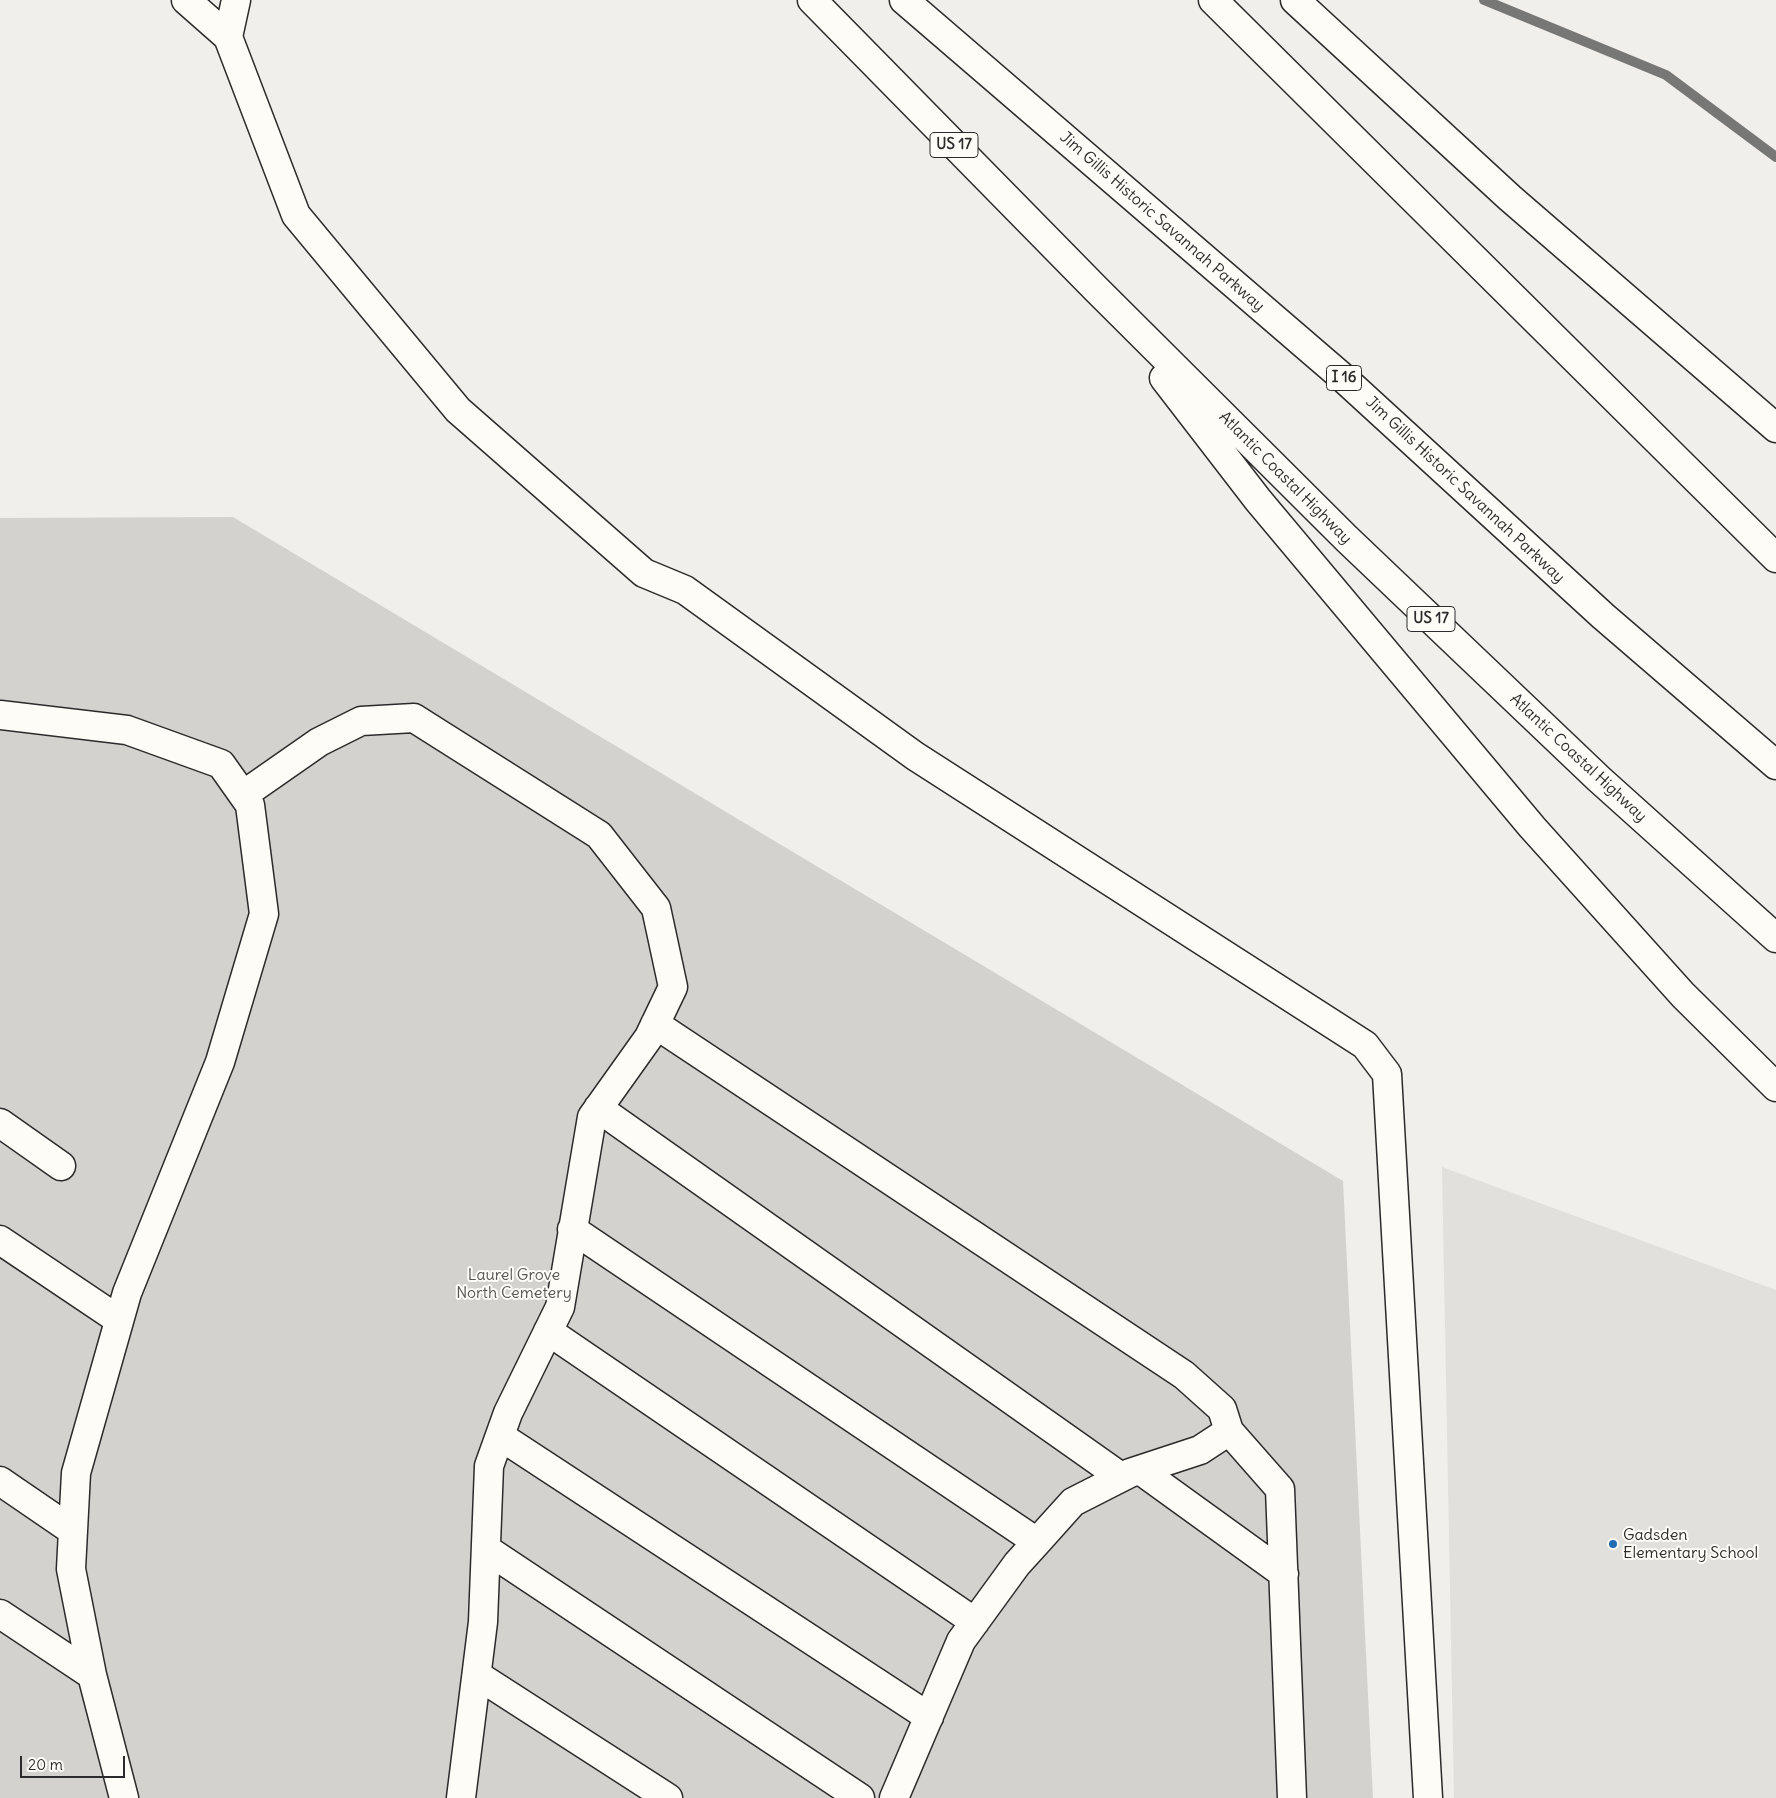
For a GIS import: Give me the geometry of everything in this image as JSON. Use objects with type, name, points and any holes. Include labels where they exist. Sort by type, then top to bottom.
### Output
[{"type":"main road","points":[[186,0],[228,36],[296,214],[458,410],[644,573],[685,590],[915,756],[1366,1045],[1387,1074],[1428,1798]]},
{"type":"main road","points":[[228,36],[236,0]]},
{"type":"main road","name":"Atlantic Coastal Highway","points":[[812,0],[1096,290],[1354,546],[1599,779],[1776,938]]},
{"type":"main road","name":"Jim Gillis Historic Savannah Parkway","points":[[904,0],[1341,376],[1603,616],[1776,764]]},
{"type":"main road","points":[[1212,0],[1776,558]]},
{"type":"main road","points":[[1295,0],[1510,198],[1776,428]]},
{"type":"main road","points":[[1096,290],[1258,500],[1532,827],[1683,995],[1776,1087]]},
{"type":"main road","points":[[0,716],[127,730],[221,764],[250,805],[264,914],[220,1062],[127,1293],[76,1473],[72,1569],[92,1675],[124,1798]]},
{"type":"main road","points":[[243,795],[319,742],[361,721],[414,718],[600,835],[656,908],[673,987],[649,1037],[592,1117],[560,1307],[508,1413],[489,1466],[483,1622],[465,1795]]},
{"type":"main road","points":[[655,1024],[1184,1375],[1222,1409],[1229,1431],[1280,1489],[1292,1798]]},
{"type":"main road","points":[[598,1108],[1131,1474],[1284,1574]]},
{"type":"main road","points":[[0,1123],[61,1166]]},
{"type":"main road","points":[[572,1229],[1037,1542]]},
{"type":"main road","points":[[0,1240],[119,1320]]},
{"type":"main road","points":[[548,1331],[975,1622]]},
{"type":"main road","points":[[894,1798],[961,1641],[1017,1564],[1073,1502],[1131,1474],[1200,1450],[1229,1431]]},
{"type":"main road","points":[[500,1436],[929,1717]]},
{"type":"main road","points":[[0,1481],[73,1530]]},
{"type":"main road","points":[[486,1549],[860,1798]]},
{"type":"main road","points":[[0,1614],[92,1675]]},
{"type":"main road","points":[[477,1675],[668,1798]]},
{"type":"shaded area","name":"Gadsden Elementary School","points":[[1442,1167],[1776,1290],[1776,1798],[1454,1798]]},
{"type":"green space","name":"Laurel Grove North Cemetery","points":[[233,517],[1343,1181],[1373,1798],[0,1798],[0,518]]},
{"type":"waterway","points":[[1484,0],[1666,75],[1776,157]]},
{"type":"place","name":"Gadsden Elementary School","points":[[1613,1544]]}]
